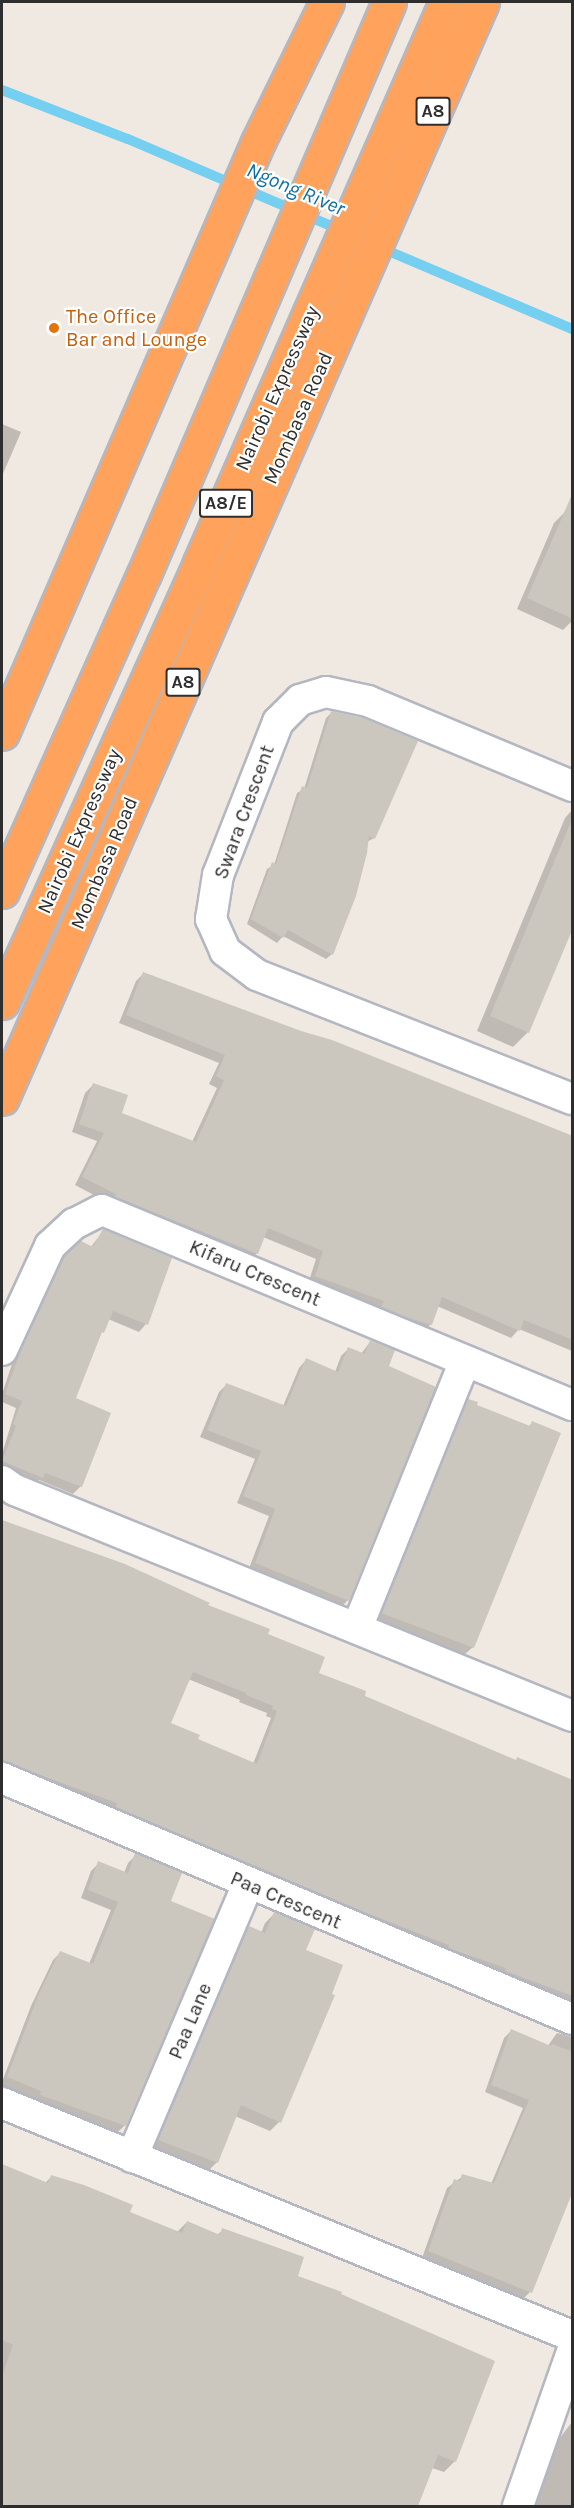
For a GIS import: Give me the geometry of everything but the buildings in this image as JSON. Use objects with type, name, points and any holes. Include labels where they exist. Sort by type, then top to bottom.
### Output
[{"type":"highway","points":[[2,733],[313,16],[327,2]]},
{"type":"highway","name":"A8/E","points":[[2,891],[144,574],[389,2]]},
{"type":"highway","name":"Nairobi Expressway","points":[[2,1002],[200,565],[446,2]]},
{"type":"highway","name":"Mombasa Road","points":[[2,1098],[482,2]]},
{"type":"street","name":"Swara Crescent","points":[[569,1089],[257,975],[225,951],[211,919],[218,875],[278,722],[300,700],[326,692],[368,701],[573,786]]},
{"type":"street","name":"Kifaru Crescent","points":[[2,1350],[50,1246],[74,1224],[102,1210],[573,1405]]},
{"type":"street","points":[[357,1628],[465,1361]]},
{"type":"street","points":[[2,1481],[15,1491],[573,1716]]},
{"type":"street","name":"Paa Crescent","points":[[2,1778],[248,1884],[573,2019]]},
{"type":"street","name":"Paa Lane","points":[[132,2157],[248,1884]]},
{"type":"street","points":[[2,2103],[573,2336]]},
{"type":"street","points":[[518,2506],[573,2352]]},
{"type":"waterway","name":"Ngong River","points":[[2,90],[128,139],[343,231]]},
{"type":"waterway","name":"Ngong River","points":[[379,247],[572,329]]},
{"type":"place","name":"The Office Bar and Lounge","points":[[54,328]]}]
